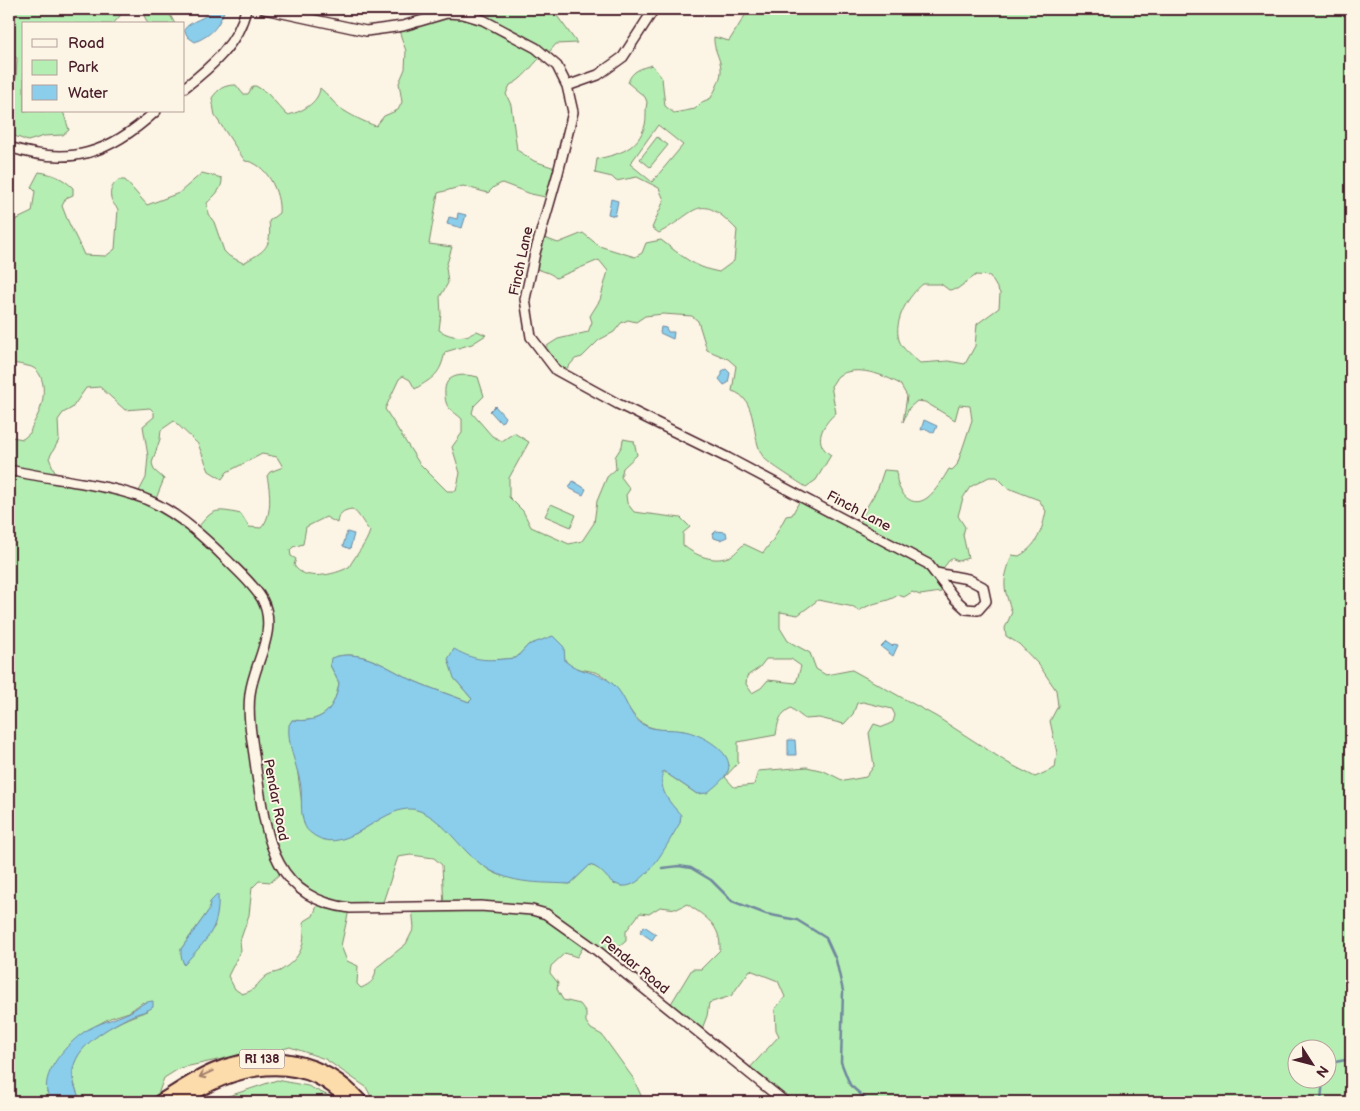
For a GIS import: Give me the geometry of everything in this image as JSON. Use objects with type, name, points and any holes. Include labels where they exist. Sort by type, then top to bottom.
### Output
[{"type":"highway","name":"RI 138","points":[[159,1102],[216,1069],[241,1061],[274,1059],[302,1063],[329,1074],[347,1087],[361,1102]]},
{"type":"highway","points":[[181,1102],[221,1078],[247,1070],[264,1069],[291,1071],[311,1076],[331,1086],[349,1102]]},
{"type":"street","points":[[185,87],[206,70],[228,46],[240,26],[246,9]]},
{"type":"street","name":"Finch Lane","points":[[264,9],[366,31],[404,26],[447,13],[463,14],[484,20],[536,48],[557,66],[567,86],[573,112],[535,253],[525,299],[531,336],[556,370],[618,404],[728,458],[928,564],[955,599],[966,609],[978,610],[986,601],[983,586],[968,579],[936,573]]},
{"type":"street","points":[[567,86],[598,75],[623,57],[654,9]]},
{"type":"street","points":[[9,146],[41,156],[83,155],[97,151],[121,139],[155,112]]},
{"type":"street","name":"Pendar Road","points":[[9,470],[103,488],[152,502],[166,509],[200,535],[256,590],[266,608],[269,619],[267,635],[251,688],[249,715],[251,739],[270,847],[282,870],[300,889],[331,904],[350,908],[480,906],[532,910],[546,914],[595,949],[786,1102]]},
{"type":"green space","points":[[9,9],[141,9],[125,10],[115,22],[22,22],[22,112],[63,112],[69,130],[63,135],[44,136],[28,141],[9,134],[9,89],[16,78],[17,58],[9,55]]},
{"type":"green space","points":[[141,9],[167,9],[174,22],[147,22]]},
{"type":"green space","points":[[447,9],[552,9],[577,43],[556,44],[545,57],[541,57],[523,76],[510,85],[506,94],[511,105],[517,150],[534,161],[558,169],[550,198],[531,194],[502,183],[488,193],[463,186],[438,193],[429,244],[452,247],[446,267],[448,283],[440,297],[441,314],[439,330],[448,335],[463,336],[477,331],[486,335],[472,344],[445,352],[441,366],[435,375],[415,389],[410,380],[403,376],[399,379],[385,409],[419,463],[447,491],[456,491],[460,473],[452,447],[462,433],[462,419],[448,406],[445,398],[445,387],[447,382],[455,376],[478,377],[484,396],[474,406],[472,413],[492,436],[502,441],[514,433],[529,442],[509,478],[509,497],[523,511],[531,527],[569,544],[582,541],[594,523],[597,501],[607,477],[616,469],[615,457],[622,446],[623,439],[634,441],[637,455],[623,468],[621,477],[630,489],[626,495],[627,503],[634,512],[681,518],[690,527],[683,533],[683,545],[698,555],[722,559],[734,554],[744,544],[763,553],[773,540],[786,516],[792,515],[800,500],[858,528],[865,510],[878,488],[884,470],[897,471],[900,490],[909,499],[914,502],[927,498],[949,469],[952,470],[957,465],[972,420],[970,406],[959,405],[955,420],[925,402],[917,401],[909,408],[903,422],[907,396],[900,384],[870,372],[853,371],[838,376],[831,386],[836,413],[823,428],[821,434],[822,445],[831,455],[816,480],[806,487],[764,458],[746,402],[741,395],[732,391],[736,366],[728,359],[707,350],[698,321],[692,316],[663,314],[645,316],[636,322],[628,320],[621,323],[614,332],[599,340],[582,357],[575,359],[564,372],[542,349],[558,339],[588,332],[592,322],[590,316],[600,300],[608,271],[599,260],[556,278],[537,269],[534,267],[542,237],[558,243],[583,233],[599,246],[635,257],[642,253],[646,243],[661,240],[695,264],[719,272],[734,261],[737,230],[714,210],[705,208],[690,212],[659,233],[652,228],[664,200],[659,188],[637,177],[616,181],[612,177],[595,173],[597,159],[627,149],[638,140],[642,133],[646,122],[647,102],[645,97],[628,83],[634,73],[652,65],[662,78],[665,106],[674,113],[695,109],[702,102],[711,98],[718,84],[721,72],[714,37],[729,41],[749,9],[1351,9],[1351,1102],[786,1102],[747,1071],[779,1036],[776,1030],[775,1009],[785,997],[778,981],[750,970],[731,996],[709,1003],[707,1016],[700,1034],[669,1007],[692,969],[701,969],[720,950],[718,934],[711,922],[687,904],[677,909],[660,907],[649,914],[640,913],[626,931],[626,941],[606,958],[585,944],[577,957],[565,953],[551,966],[550,973],[558,983],[557,989],[563,1000],[580,1004],[586,1012],[586,1022],[591,1029],[602,1035],[633,1078],[644,1102],[374,1102],[366,1087],[325,1059],[290,1047],[254,1057],[222,1059],[180,1068],[164,1078],[157,1097],[150,1102],[77,1102],[79,1098],[73,1073],[78,1055],[105,1030],[148,1011],[143,1002],[129,1012],[110,1018],[84,1032],[56,1062],[47,1092],[53,1102],[9,1102],[9,434],[12,437],[23,439],[30,433],[43,399],[43,384],[38,372],[34,368],[18,364],[9,365],[9,223],[32,212],[35,191],[31,187],[39,172],[53,175],[62,179],[73,188],[73,195],[66,198],[62,206],[84,255],[106,256],[115,249],[118,209],[112,202],[110,194],[112,187],[118,180],[125,180],[147,205],[179,193],[202,173],[222,178],[220,189],[207,203],[208,214],[214,222],[224,251],[229,256],[243,263],[262,252],[265,248],[269,237],[269,221],[279,213],[279,205],[275,188],[266,173],[253,163],[245,161],[215,116],[212,98],[219,90],[228,86],[236,85],[243,94],[248,94],[253,86],[256,86],[267,93],[287,115],[298,112],[313,103],[320,88],[340,108],[376,126],[384,116],[398,110],[402,102],[399,83],[405,69],[406,51],[397,25]],"holes":[[[658,125],[683,145],[652,182],[630,164]],[[976,275],[990,276],[1000,293],[999,308],[977,324],[975,346],[965,364],[948,361],[920,363],[900,343],[898,332],[900,316],[912,295],[923,284],[941,284],[949,290],[957,289]],[[100,387],[125,410],[150,408],[154,412],[154,417],[143,426],[148,456],[146,478],[137,495],[58,480],[49,458],[59,440],[58,420],[63,413],[72,408],[86,388]],[[174,421],[198,444],[209,471],[222,479],[227,472],[262,454],[277,457],[283,467],[270,472],[267,476],[270,495],[269,510],[265,523],[261,528],[249,527],[241,514],[219,511],[210,514],[195,531],[155,501],[164,479],[154,470],[152,463],[161,430]],[[989,477],[997,477],[1008,488],[1039,500],[1046,511],[1038,537],[1025,552],[1019,556],[1012,555],[1005,577],[1005,589],[1012,612],[1005,628],[1006,636],[1019,644],[1039,665],[1056,690],[1058,706],[1050,721],[1057,753],[1055,768],[1035,777],[1008,763],[937,717],[852,670],[826,675],[816,669],[810,653],[788,641],[780,628],[780,612],[798,615],[818,600],[854,607],[859,611],[898,595],[904,597],[912,592],[920,595],[941,592],[944,587],[941,571],[951,558],[958,561],[968,558],[963,535],[965,527],[958,516],[963,498],[970,487]],[[352,509],[370,531],[349,567],[320,575],[304,574],[298,570],[294,565],[296,559],[291,556],[290,550],[303,544],[306,527],[326,517],[337,523],[338,517],[346,510]],[[528,645],[564,656],[569,665],[595,672],[608,680],[615,687],[631,712],[644,724],[657,729],[684,731],[697,794],[663,771],[662,784],[665,795],[681,815],[615,885],[599,868],[590,865],[570,884],[522,879],[497,874],[485,867],[436,820],[423,812],[410,808],[390,813],[355,834],[304,824],[292,720],[302,721],[318,718],[329,709],[337,693],[339,683],[330,665],[332,658],[343,655],[364,657],[421,684],[469,702],[472,699],[454,678],[472,659],[485,661],[516,658]],[[766,659],[791,659],[801,666],[796,683],[768,680],[761,688],[752,693],[746,684],[747,676],[759,668]],[[863,702],[892,709],[895,715],[893,722],[883,727],[874,724],[869,733],[874,766],[866,777],[844,781],[824,771],[807,767],[758,771],[754,785],[734,787],[725,777],[738,763],[738,742],[776,735],[780,719],[791,708],[805,719],[819,718],[844,724],[853,714],[857,703]],[[411,855],[434,858],[442,865],[444,908],[412,907],[414,928],[406,944],[376,968],[372,981],[361,988],[357,984],[358,966],[347,961],[341,946],[349,910],[381,908],[398,857]],[[283,871],[319,901],[313,916],[303,922],[303,944],[293,961],[280,971],[268,975],[253,989],[242,994],[235,989],[228,976],[241,950],[240,941],[249,915],[252,888],[259,881],[271,882]],[[209,910],[215,926],[184,965],[181,949]]]},
{"type":"green space","points":[[657,137],[668,145],[650,167],[640,159]]},
{"type":"green space","points":[[551,504],[576,515],[571,527],[545,516]]},
{"type":"green space","points":[[277,1080],[308,1086],[341,1102],[211,1102]]},
{"type":"water","points":[[213,9],[225,9],[214,29],[195,42],[188,37],[185,29],[210,13]]},
{"type":"water","points":[[611,199],[618,201],[615,216],[608,214]]},
{"type":"water","points":[[458,213],[466,215],[462,228],[447,224],[449,217],[457,219]]},
{"type":"water","points":[[661,327],[666,328],[668,332],[674,332],[673,339],[660,333]]},
{"type":"water","points":[[726,369],[730,373],[728,383],[724,385],[719,379],[722,371]]},
{"type":"water","points":[[495,406],[505,417],[503,421],[500,422],[490,411]]},
{"type":"water","points":[[924,420],[937,426],[934,433],[926,429],[921,430]]},
{"type":"water","points":[[573,481],[586,489],[583,495],[569,488]]},
{"type":"water","points":[[716,531],[726,532],[727,537],[720,540],[714,538],[713,534]]},
{"type":"water","points":[[347,532],[354,534],[350,549],[343,546]]},
{"type":"water","points":[[553,636],[564,647],[565,661],[576,668],[602,677],[613,684],[633,716],[642,724],[657,729],[679,730],[698,735],[721,751],[729,764],[728,771],[724,777],[707,793],[697,794],[663,771],[663,790],[681,815],[680,823],[654,864],[637,882],[627,886],[618,885],[599,869],[590,865],[570,884],[516,880],[492,871],[480,863],[446,829],[427,814],[407,809],[394,812],[341,839],[328,841],[309,832],[303,821],[301,786],[291,746],[289,725],[292,720],[302,721],[318,718],[329,709],[337,693],[339,683],[330,665],[331,658],[342,655],[364,657],[421,684],[469,702],[472,699],[454,678],[448,659],[454,649],[477,659],[516,658],[528,645]]},
{"type":"water","points":[[886,642],[892,646],[894,644],[898,645],[893,656],[881,647]]},
{"type":"water","points":[[788,740],[795,740],[796,755],[788,755]]},
{"type":"water","points":[[218,894],[217,917],[214,926],[205,941],[184,965],[181,949],[209,910],[210,902]]},
{"type":"water","points":[[644,926],[656,934],[652,940],[640,932]]},
{"type":"water","points":[[153,1001],[153,1007],[147,1011],[130,1016],[109,1028],[90,1042],[83,1050],[73,1068],[73,1079],[79,1098],[77,1102],[53,1102],[47,1092],[46,1084],[52,1067],[64,1050],[89,1029]]},
{"type":"waterway","points":[[662,868],[679,866],[691,868],[711,880],[732,901],[766,914],[797,920],[826,938],[836,960],[843,991],[841,1062],[850,1085],[867,1100],[876,1102]]},
{"type":"waterway","points":[[1338,1061],[1351,1059]]},
{"type":"waterway","points":[[1321,1102],[1322,1088]]}]
